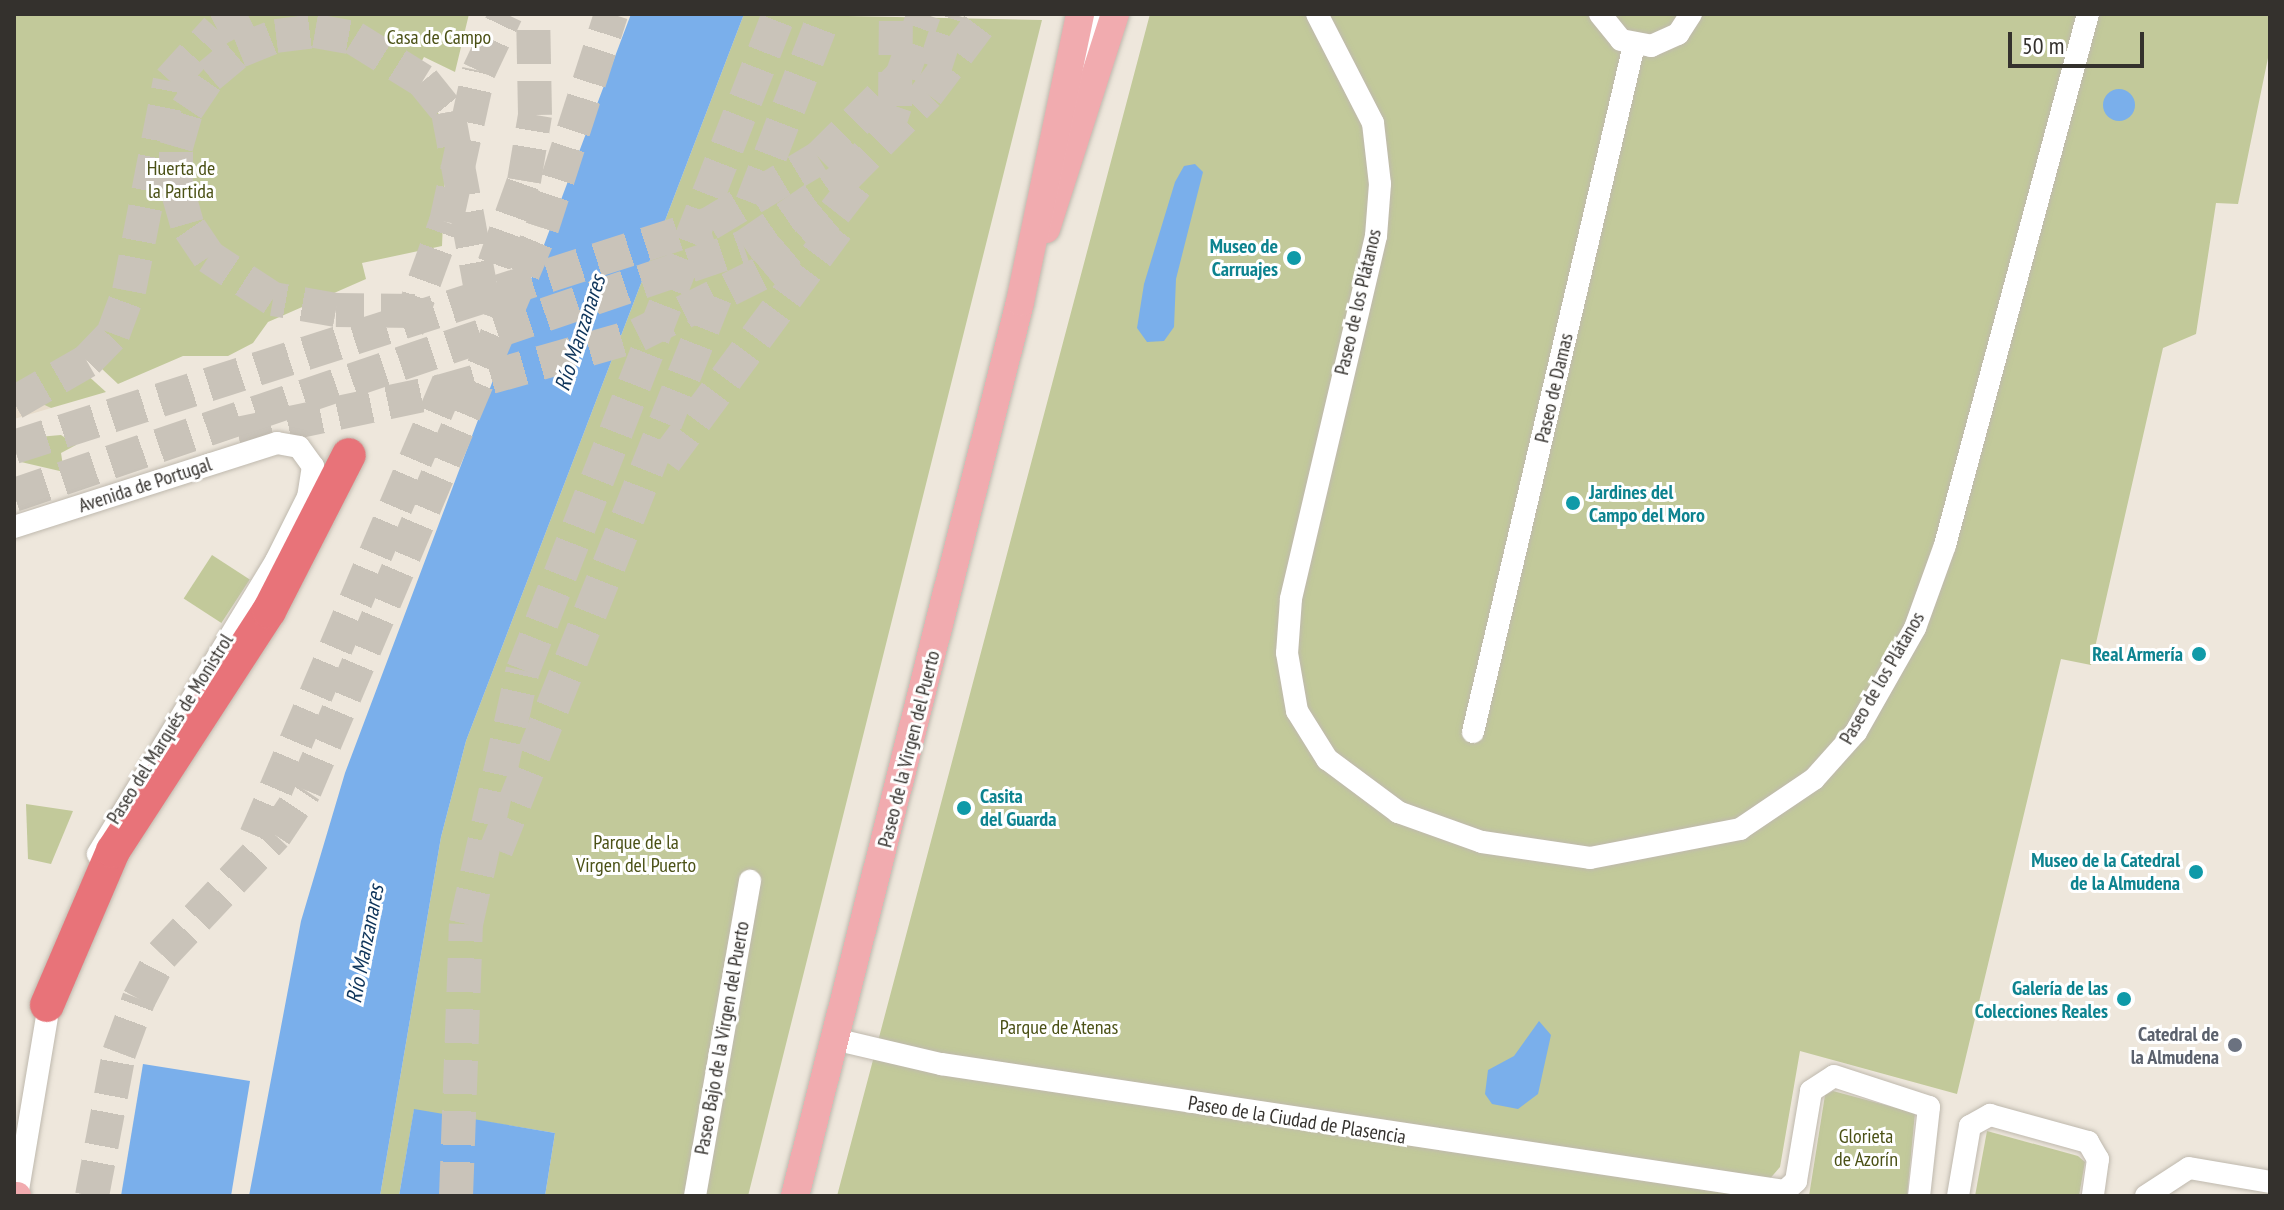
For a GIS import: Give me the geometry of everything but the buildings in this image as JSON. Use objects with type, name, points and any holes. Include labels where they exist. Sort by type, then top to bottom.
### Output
[{"type":"highway","points":[[47,1005],[113,851],[269,611],[349,455]]},
{"type":"main road","name":"Paseo de la Virgen del Puerto","points":[[795,1196],[1020,302],[1080,14]]},
{"type":"main road","name":"Paseo de la Virgen del Puerto","points":[[1020,302],[1115,14]]},
{"type":"street","name":"Paseo de la Virgen del Puerto","points":[[1020,302],[1096,14]]},
{"type":"street","name":"Paseo de los Plátanos","points":[[1317,14],[1373,123],[1380,184],[1376,236],[1291,599],[1287,653],[1297,711],[1327,759],[1398,812],[1482,842],[1590,858],[1740,829],[1814,779],[1856,732],[1915,628],[1945,545],[2088,14]]},
{"type":"street","points":[[1600,14],[1609,30],[1634,45],[1665,42],[1691,14]]},
{"type":"street","name":"Paseo de Damas","points":[[1473,732],[1634,45]]},
{"type":"street","name":"Avenida de Portugal","points":[[14,527],[277,443]]},
{"type":"street","name":"Paseo del Marqués de Monistrol","points":[[16,1196],[18,1144],[47,1005],[109,825],[308,497],[311,459],[277,443]]},
{"type":"street","name":"Paseo Bajo de la Virgen del Puerto","points":[[695,1196],[750,881]]},
{"type":"street","name":"Paseo de la Ciudad de Plasencia","points":[[834,1039],[941,1064],[1765,1193]]},
{"type":"street","points":[[1765,1193],[1796,1181],[1811,1091],[1834,1076],[1929,1107],[1919,1196]]},
{"type":"street","points":[[1958,1196],[1970,1126],[1990,1115],[2088,1142],[2098,1159],[2093,1196]]},
{"type":"street","points":[[2146,1196],[2170,1175],[2202,1167],[2270,1182]]},
{"type":"shaded area","points":[[14,391],[51,408],[14,419]]},
{"type":"green space","name":"Huerta de la Partida","points":[[14,14],[469,14],[455,72],[424,57],[409,85],[447,122],[442,246],[362,263],[366,279],[268,322],[253,343],[228,356],[183,356],[118,384],[84,352],[74,363],[106,392],[51,408],[14,391]]},
{"type":"green space","name":"Parque de la Virgen del Puerto","points":[[744,14],[1042,20],[748,1196],[545,1196],[555,1133],[414,1110],[399,1196],[380,1196],[441,837],[466,741]]},
{"type":"green space","name":"Jardines del Campo del Moro","points":[[1150,14],[2269,14],[2268,58],[2238,204],[2216,203],[2196,334],[2163,348],[2091,665],[2061,659],[1957,1094],[1800,1051],[1780,1167],[1755,1196],[837,1196]]},
{"type":"green space","points":[[61,435],[76,445],[61,453],[64,472],[21,462],[38,437]]},
{"type":"green space","points":[[212,555],[250,580],[221,623],[184,599]]},
{"type":"green space","points":[[26,804],[73,811],[51,864],[28,859]]},
{"type":"green space","name":"Glorieta de Azorín","points":[[1833,1091],[1915,1113],[1907,1196],[1809,1196],[1825,1095]]},
{"type":"green space","points":[[1987,1131],[2078,1156],[2085,1162],[2079,1196],[1975,1196]]},
{"type":"water","name":"Río Manzanares","points":[[631,14],[744,14],[466,741],[441,837],[380,1196],[249,1196],[301,921],[345,773]]},
{"type":"water","points":[[2119,89],[2130,94],[2135,105],[2130,116],[2119,121],[2108,116],[2103,105],[2108,94]]},
{"type":"water","points":[[1195,164],[1203,172],[1176,279],[1174,327],[1164,341],[1147,342],[1137,328],[1144,284],[1175,182],[1184,166]]},
{"type":"water","points":[[1539,1021],[1551,1035],[1538,1094],[1518,1109],[1492,1104],[1485,1094],[1488,1070],[1514,1056]]},
{"type":"water","points":[[143,1064],[250,1081],[231,1196],[121,1196]]},
{"type":"water","points":[[414,1109],[555,1133],[545,1196],[399,1196]]},
{"type":"tunnel","points":[[14,403],[87,361],[113,334],[129,291],[170,81],[217,29],[247,14]]},
{"type":"tunnel","points":[[407,329],[446,222],[479,71],[506,14]]},
{"type":"tunnel","points":[[477,312],[524,181],[535,115],[533,14]]},
{"type":"tunnel","points":[[92,1196],[119,1053],[139,999],[162,955],[275,835],[305,790],[542,228],[611,14]]},
{"type":"tunnel","points":[[456,1196],[466,924],[523,670],[779,14]]},
{"type":"tunnel","points":[[752,203],[825,14]]},
{"type":"tunnel","points":[[884,138],[895,106],[896,14]]},
{"type":"tunnel","points":[[14,447],[709,224],[819,158],[902,76],[924,14]]},
{"type":"tunnel","points":[[935,67],[952,14]]},
{"type":"tunnel","points":[[14,495],[744,247],[843,179],[927,94],[987,14]]},
{"type":"tunnel","points":[[415,311],[336,310],[273,299],[209,257],[187,224],[176,186],[176,147],[187,109],[209,76],[239,51],[276,36],[315,31],[354,38],[423,81],[448,112],[482,295]]},
{"type":"tunnel","points":[[238,434],[442,391],[638,335],[764,272],[835,212],[858,183]]},
{"type":"tunnel","points":[[665,461],[838,227]]},
{"type":"tunnel","points":[[496,850],[720,285]]},
{"type":"tunnel","points":[[256,836],[451,376]]},
{"type":"place","name":"Museo de Carruajes","points":[[1294,258]]},
{"type":"place","name":"Jardines del Campo del Moro","points":[[1573,503]]},
{"type":"place","name":"Real Armería","points":[[2199,654]]},
{"type":"place","name":"Casita del Guarda","points":[[964,808]]},
{"type":"place","name":"Museo de la Catedral de la Almudena","points":[[2196,872]]},
{"type":"place","name":"Galería de las Colecciones Reales","points":[[2124,999]]},
{"type":"place","name":"Catedral de la Almudena","points":[[2235,1045]]},
{"type":"park label","name":"Casa de Campo","points":[[439,37]]},
{"type":"park label","name":"Parque de Atenas","points":[[1059,1027]]}]
